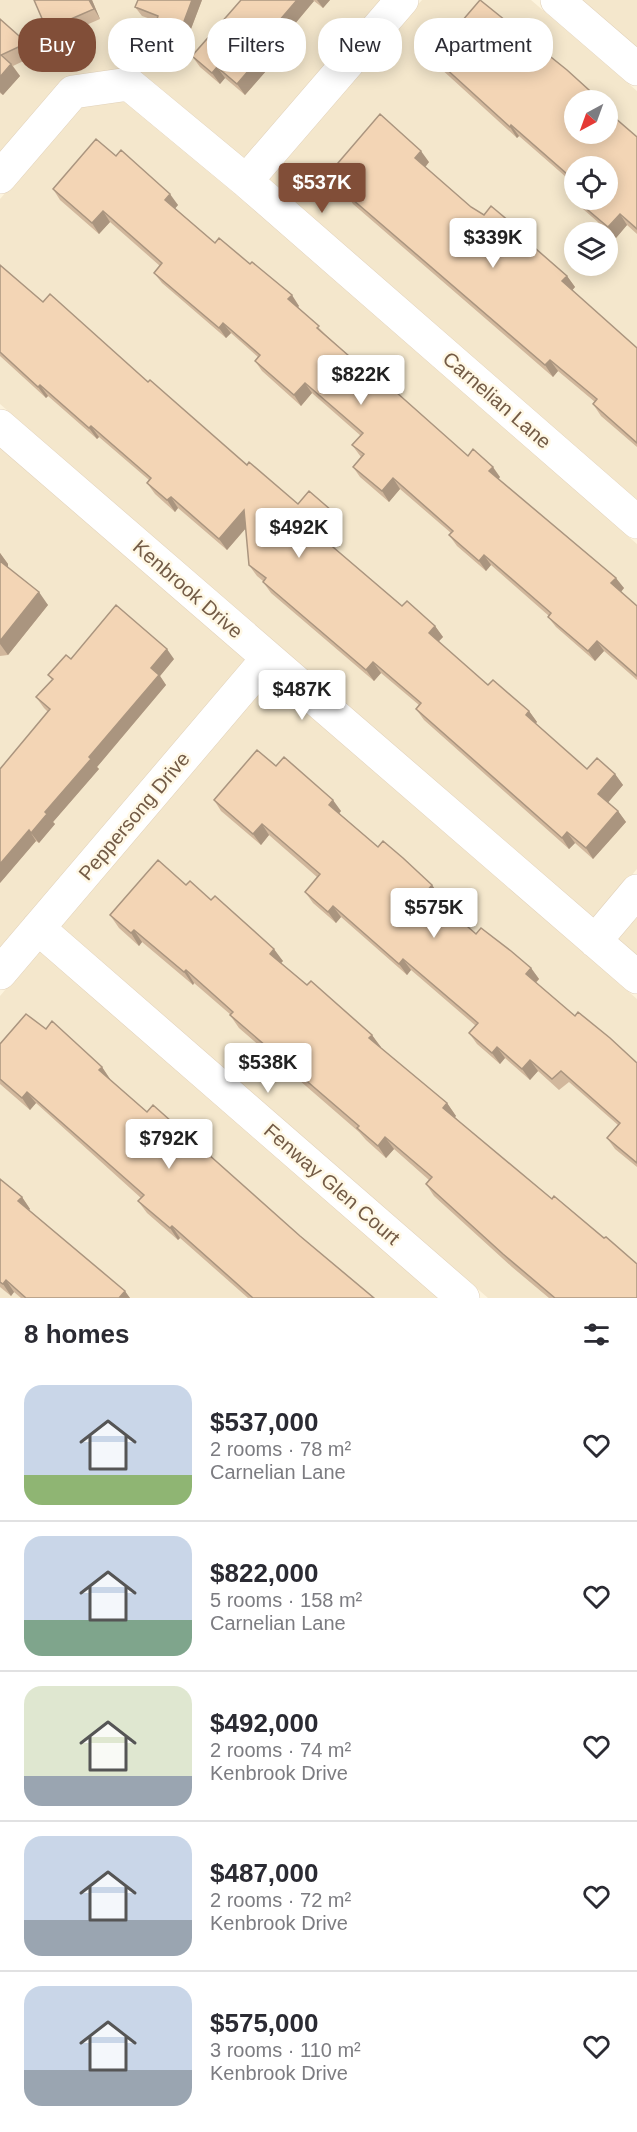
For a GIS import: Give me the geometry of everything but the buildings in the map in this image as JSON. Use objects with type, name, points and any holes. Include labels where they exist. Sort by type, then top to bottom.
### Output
[{"type":"street","points":[[246,181],[402,0]]},
{"type":"street","points":[[557,0],[637,69]]},
{"type":"street","name":"Carnelian Lane","points":[[0,177],[73,92],[129,84],[246,181],[637,522]]},
{"type":"street","name":"Kenbrook Drive","points":[[0,426],[637,977]]},
{"type":"street","name":"Peppersong Drive","points":[[0,974],[268,658]]},
{"type":"street","points":[[595,940],[637,891]]},
{"type":"street","name":"Fenway Glen Court","points":[[39,928],[463,1298]]},
{"type":"shaded area","points":[[0,0],[383,0],[367,18],[318,18],[318,72],[321,72],[245,159],[141,72],[195,72],[195,18],[108,18],[108,72],[123,72],[0,154]]},
{"type":"shaded area","points":[[422,0],[531,0],[552,18],[414,18],[414,72],[553,72],[553,19],[637,91],[637,500],[268,178],[360,72],[402,72],[402,23]]},
{"type":"shaded area","points":[[582,0],[637,0],[637,48]]},
{"type":"shaded area","points":[[123,101],[235,194],[637,544],[637,869],[594,918],[0,404],[0,199],[80,107]]},
{"type":"shaded area","points":[[0,448],[246,661],[0,951]]},
{"type":"shaded area","points":[[268,680],[637,999],[637,1298],[488,1298],[60,925]]},
{"type":"shaded area","points":[[637,914],[637,955],[616,938]]},
{"type":"shaded area","points":[[39,950],[438,1298],[0,1298],[0,996]]}]
